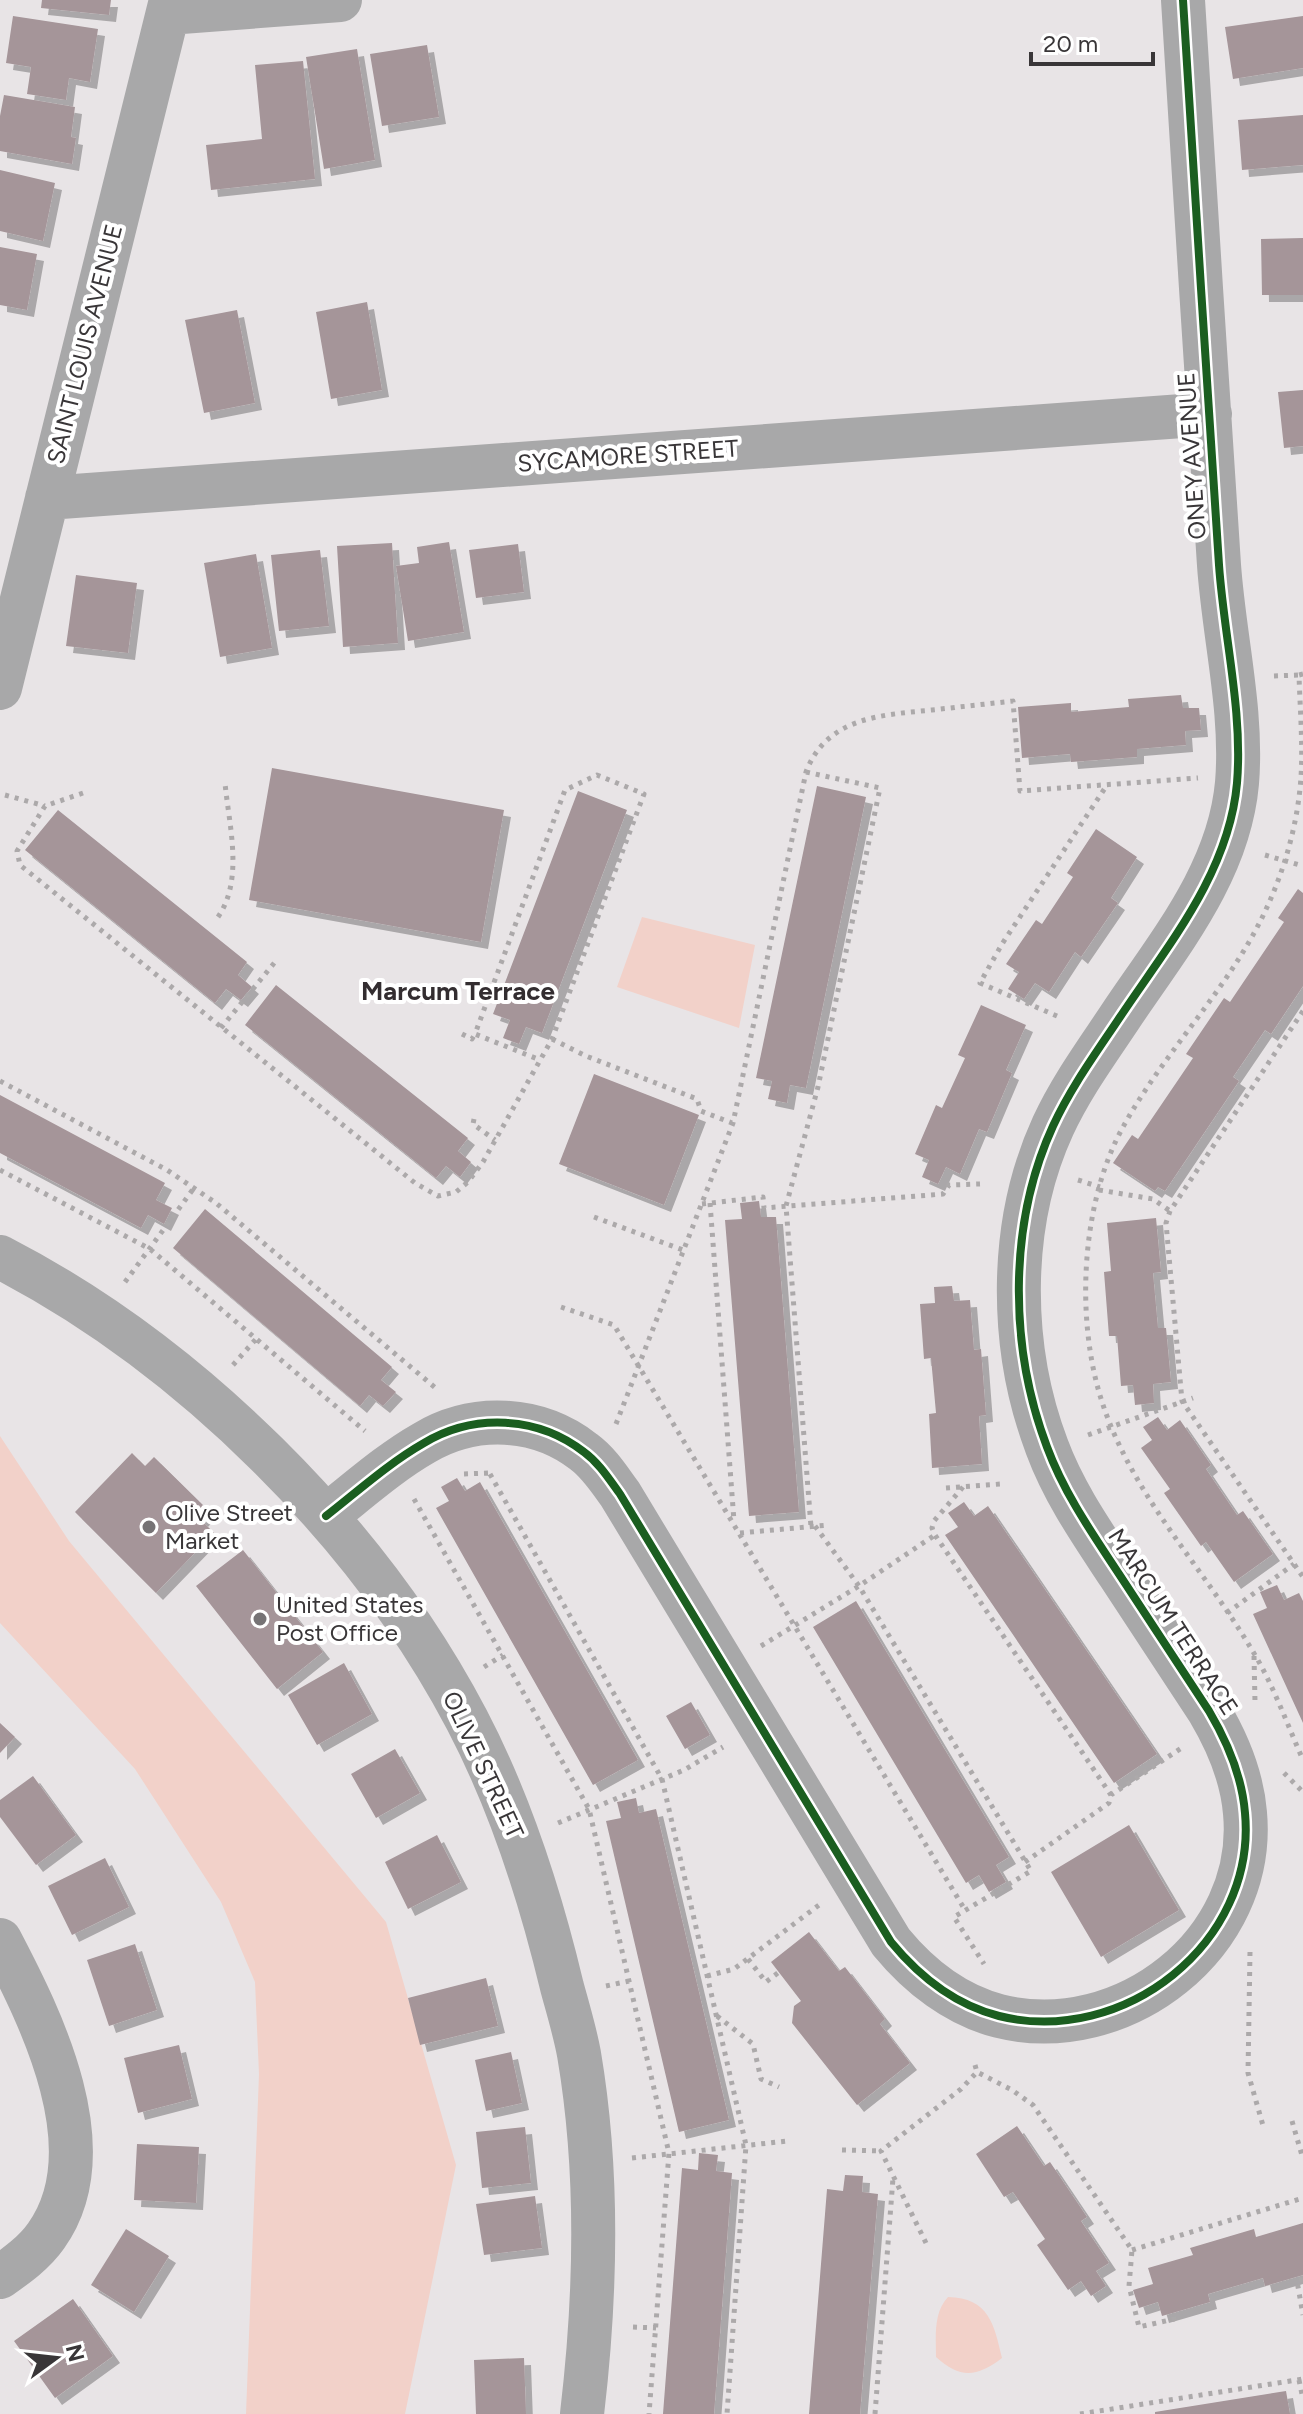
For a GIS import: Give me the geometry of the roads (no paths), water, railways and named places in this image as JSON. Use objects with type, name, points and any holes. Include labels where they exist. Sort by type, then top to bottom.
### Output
[{"type":"street","points":[[169,6],[340,0]]},
{"type":"street","name":"ONEY AVENUE","points":[[1183,0],[1220,582],[1233,689],[1237,784],[1219,859],[1198,901]]},
{"type":"street","name":"SAINT LOUIS AVENUE","points":[[0,688],[11,597],[47,498],[169,6]]},
{"type":"street","name":"SYCAMORE STREET","points":[[47,498],[1210,414]]},
{"type":"street","name":"MARCUM TERRACE","points":[[326,1516],[397,1460],[426,1441],[450,1431],[498,1421],[542,1428],[565,1439],[600,1466],[620,1494],[872,1914],[911,1965],[966,2004],[1000,2016],[1039,2022],[1075,2019],[1108,2011],[1144,1996],[1177,1974],[1203,1949],[1223,1917],[1237,1884],[1245,1848],[1245,1814],[1239,1776],[1227,1741],[1091,1531],[1047,1449],[1034,1407],[1025,1358],[1019,1267],[1024,1220],[1050,1131],[1069,1094],[1198,901]]},
{"type":"street","name":"OLIVE STREET","points":[[0,1257],[84,1307],[146,1350],[211,1402],[274,1461],[326,1516],[374,1576],[422,1644],[466,1718],[495,1779],[525,1856],[553,1948],[579,2054],[589,2147],[593,2252],[588,2365],[582,2414]]},
{"type":"street","points":[[0,1940],[25,1989],[50,2050],[72,2140],[69,2175],[61,2205],[47,2235],[27,2257],[0,2277]]},
{"type":"place","name":"Olive Street Market","points":[[149,1527]]},
{"type":"place","name":"United States Post Office","points":[[260,1619]]},
{"type":"district","name":"Marcum Terrace","points":[[458,991]]}]
